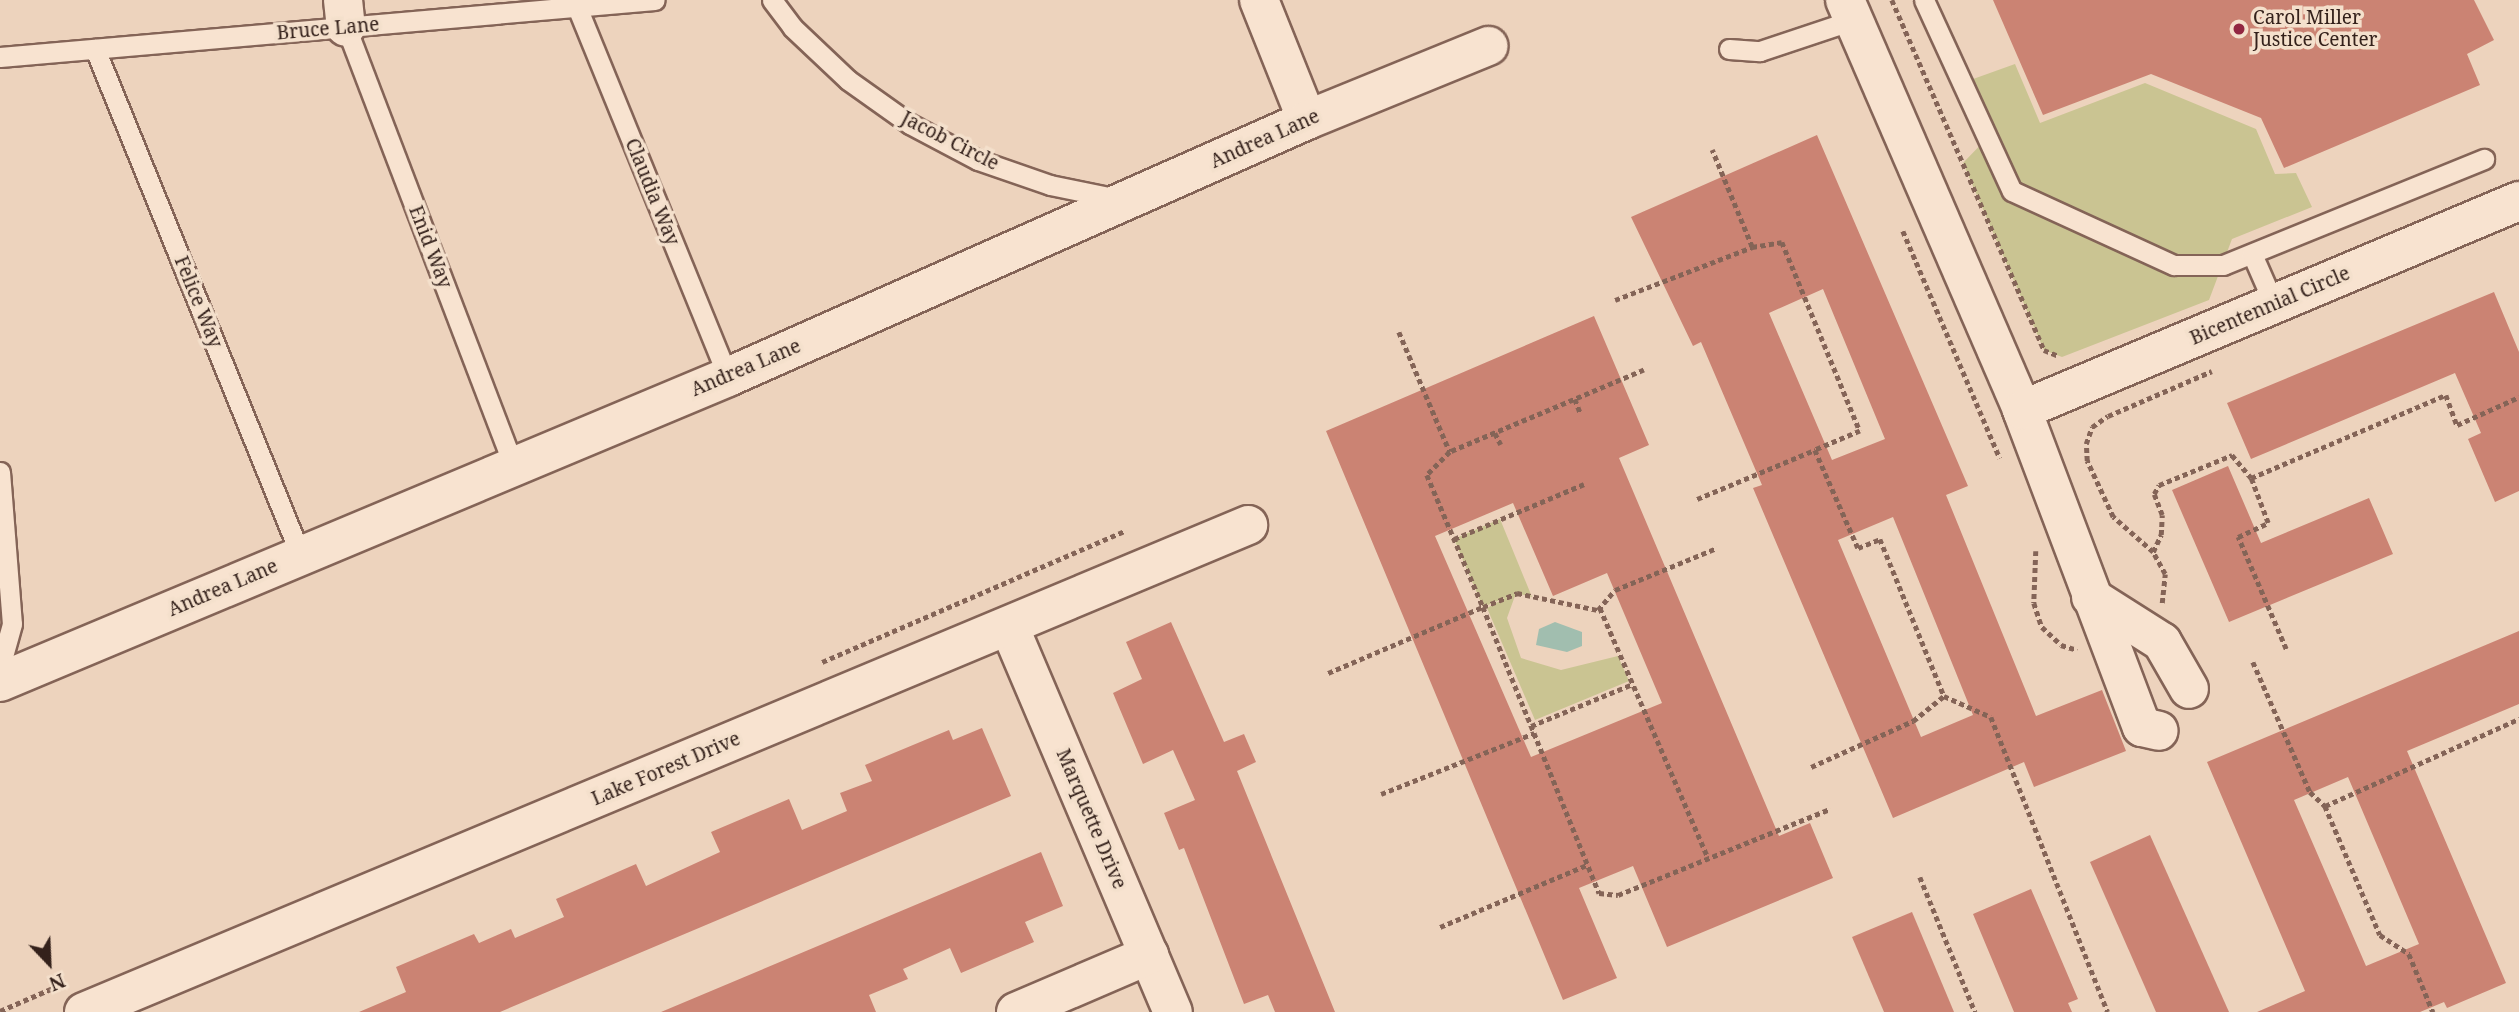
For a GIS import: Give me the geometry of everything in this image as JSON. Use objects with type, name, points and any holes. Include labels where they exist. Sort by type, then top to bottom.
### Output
[{"type":"street","points":[[1259,0],[1307,120]]},
{"type":"street","points":[[1849,10],[2022,410],[2142,727],[2159,732]]},
{"type":"street","name":"Andrea Lane","points":[[0,682],[728,377],[1307,120],[1488,46]]},
{"type":"street","name":"Bicentennial Circle","points":[[2022,410],[2519,201]]},
{"type":"street","name":"Lake Forest Drive","points":[[84,1012],[1248,525]]},
{"type":"street","points":[[2091,597],[2162,642],[2183,678],[2128,693]]},
{"type":"street","name":"Marquette Drive","points":[[1009,626],[1173,1012]]},
{"type":"street","points":[[1016,1012],[1149,955]]},
{"type":"lane","name":"Bruce Lane","points":[[0,57],[95,49],[344,14],[577,7],[655,0]]},
{"type":"lane","name":"Jacob Circle","points":[[772,0],[792,27],[848,80],[910,124],[978,160],[1050,185],[1126,201]]},
{"type":"lane","points":[[1924,0],[2012,191],[2174,265],[2223,265],[2484,159]]},
{"type":"lane","name":"Claudia Way","points":[[577,7],[728,377]]},
{"type":"lane","points":[[1729,50],[1760,51],[1849,10]]},
{"type":"lane","name":"Enid Way","points":[[344,14],[514,466]]},
{"type":"lane","name":"Felice Way","points":[[95,49],[301,556]]},
{"type":"lane","points":[[2252,254],[2274,304]]},
{"type":"lane","points":[[0,472],[12,624],[0,667]]},
{"type":"path","points":[[1712,149],[1752,247]]},
{"type":"path","points":[[1615,300],[1752,247],[1782,242],[1860,431],[1697,499]]},
{"type":"path","points":[[1399,332],[1450,452]]},
{"type":"path","points":[[1644,370],[1450,452],[1427,475],[1599,893],[1618,895],[1830,809]]},
{"type":"path","points":[[2251,478],[2446,396],[2457,425],[2519,397]]},
{"type":"path","points":[[1575,399],[1580,412]]},
{"type":"path","points":[[1496,433],[1501,445]]},
{"type":"path","points":[[1815,450],[1858,548],[1880,539],[1944,695],[1991,717],[2108,1012]]},
{"type":"path","points":[[2152,552],[2161,535],[2162,515],[2154,494],[2159,485],[2232,454],[2251,478],[2268,523],[2238,537],[2286,649]]},
{"type":"path","points":[[1454,539],[1584,484]]},
{"type":"path","points":[[1600,608],[1615,590],[1717,548]]},
{"type":"path","points":[[1328,673],[1517,593],[1600,608]]},
{"type":"path","points":[[1600,608],[1708,858]]},
{"type":"path","points":[[2253,662],[2311,792],[2325,806],[2380,935],[2409,954],[2433,1012]]},
{"type":"path","points":[[1531,726],[1633,684]]},
{"type":"path","points":[[1811,767],[1913,721],[1944,695]]},
{"type":"path","points":[[2325,806],[2519,719]]},
{"type":"path","points":[[1381,794],[1534,733]]},
{"type":"path","points":[[1440,927],[1587,864]]},
{"type":"path","points":[[1920,877],[1975,1012]]},
{"type":"shaded area","points":[[2015,64],[2040,123],[2145,83],[2256,129],[2275,174],[2296,173],[2312,207],[2232,239],[2209,300],[2062,357],[2044,350],[1963,163],[1993,132],[1962,83]]},
{"type":"shaded area","points":[[1500,519],[1532,597],[1516,593],[1507,618],[1521,658],[1561,670],[1618,656],[1629,681],[1535,720],[1487,608],[1507,597],[1483,607],[1454,539]]},
{"type":"shaded area","points":[[1555,622],[1582,632],[1582,646],[1567,652],[1536,645],[1539,629]]},
{"type":"building","points":[[1993,0],[2474,0],[2494,40],[2467,54],[2480,85],[2284,168],[2261,118],[2151,74],[2043,115]]},
{"type":"building","points":[[1817,135],[1968,486],[1946,495],[2036,716],[2102,690],[2126,751],[2034,787],[2024,762],[1893,818],[1753,488],[1762,485],[1701,342],[1693,346],[1631,217]],"holes":[[[1823,289],[1885,439],[1832,460],[1769,313]],[[1893,517],[1973,715],[1921,737],[1838,540]]]},
{"type":"building","points":[[2494,292],[2519,352],[2519,491],[2495,502],[2468,439],[2481,433],[2455,373],[2251,459],[2227,403]]},
{"type":"building","points":[[1594,316],[1649,445],[1619,458],[1779,836],[1810,823],[1833,878],[1667,947],[1633,866],[1579,888],[1617,978],[1563,1000],[1326,431]],"holes":[[[1513,503],[1553,596],[1607,573],[1662,703],[1531,757],[1435,536]]]},
{"type":"building","points":[[2228,466],[2261,543],[2369,498],[2393,554],[2229,622],[2172,490]]},
{"type":"building","points":[[1171,622],[1224,742],[1244,734],[1256,762],[1237,771],[1335,1012],[1275,1012],[1268,995],[1244,1004],[1184,848],[1179,850],[1164,813],[1195,800],[1173,750],[1143,764],[1113,693],[1142,679],[1126,642]]},
{"type":"building","points":[[2519,631],[2519,704],[2407,751],[2506,983],[2447,1008],[2444,1002],[2420,1012],[2257,1012],[2305,991],[2207,762]],"holes":[[[2348,777],[2419,944],[2366,966],[2294,800]]]},
{"type":"building","points":[[982,728],[1011,796],[500,1012],[359,1012],[406,992],[396,967],[474,934],[479,943],[511,929],[515,938],[564,917],[556,899],[636,864],[646,886],[720,852],[711,832],[789,799],[802,830],[847,811],[840,793],[872,781],[865,765],[949,730],[953,740]]},
{"type":"building","points":[[2150,835],[2229,1012],[2156,1012],[2090,862]]},
{"type":"building","points":[[1041,852],[1063,906],[1025,922],[1034,942],[961,973],[950,948],[903,969],[908,979],[869,995],[876,1012],[661,1012]]},
{"type":"building","points":[[2031,889],[2078,999],[2068,1003],[2072,1012],[2014,1012],[1973,914]]},
{"type":"building","points":[[1912,912],[1954,1012],[1884,1012],[1852,937]]},
{"type":"place","name":"Carol Miller Justice Center","points":[[2239,29]]}]
